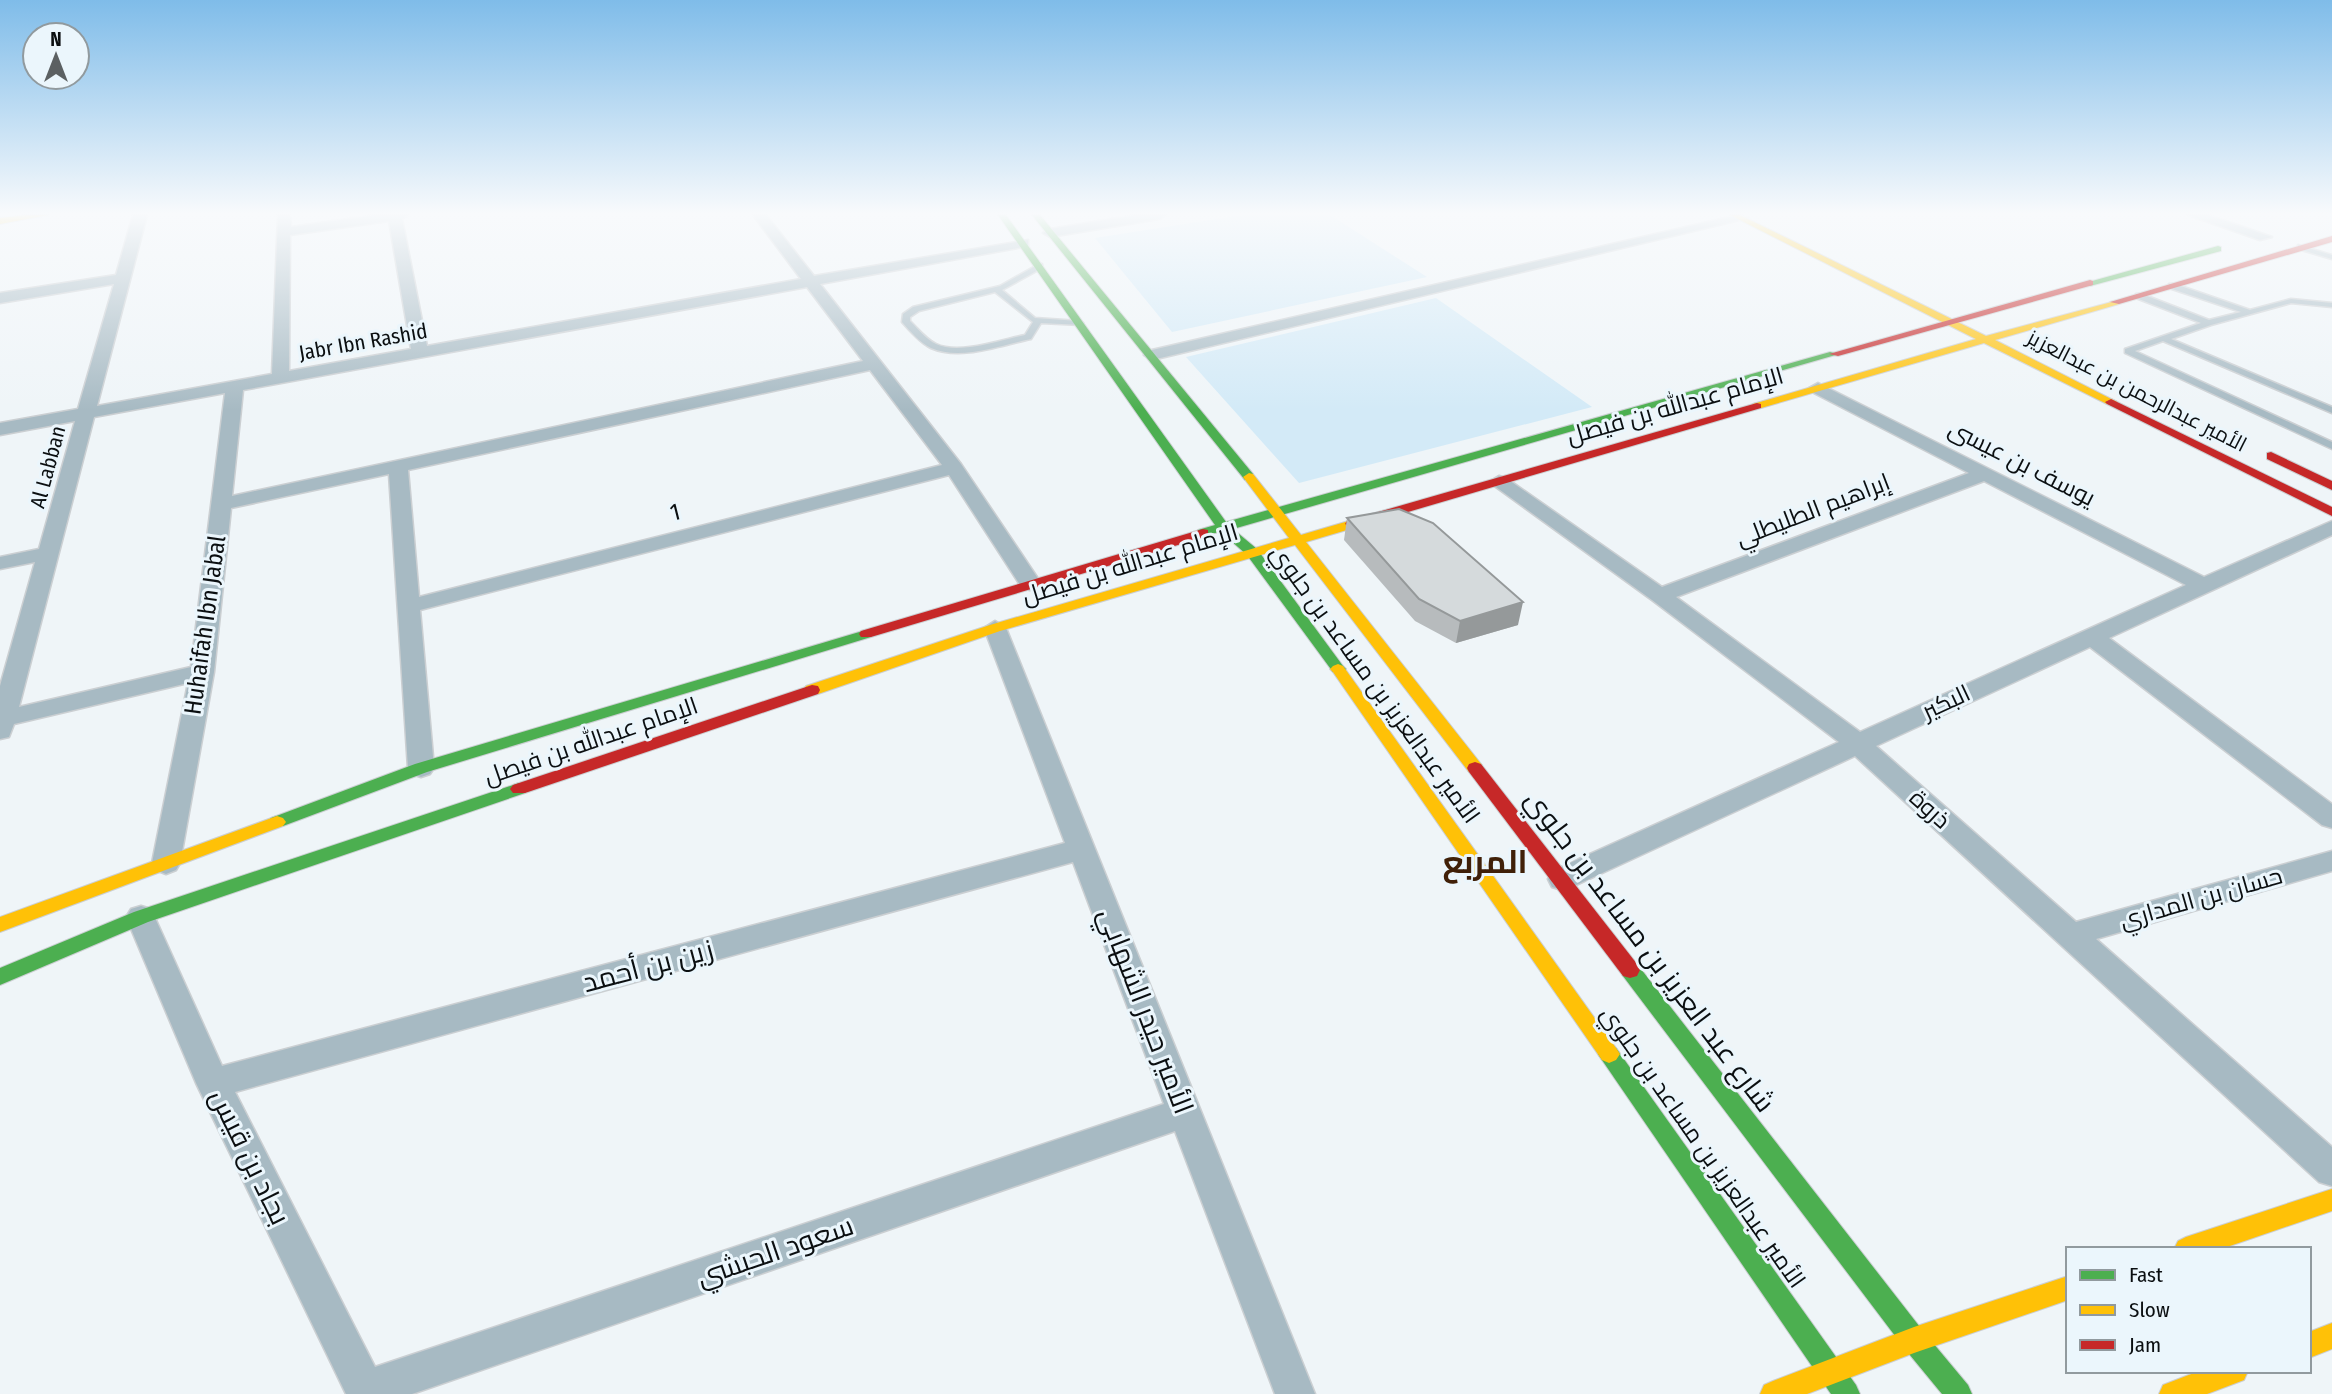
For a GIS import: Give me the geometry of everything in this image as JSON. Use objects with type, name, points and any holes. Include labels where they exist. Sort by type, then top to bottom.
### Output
[{"type":"street","points":[[0,298],[110,280]]},
{"type":"street","name":"Al Labban","points":[[2,725],[122,280]]},
{"type":"street","points":[[280,378],[282,280]]},
{"type":"street","points":[[408,280],[419,353]]},
{"type":"street","name":"Jabr Ibn Rashid","points":[[0,429],[821,280]]},
{"type":"street","name":"الأمير عبدالعزيز بن مساعد بن جلوي","points":[[1049,280],[1223,527],[1252,552],[1413,772],[1847,1394]]},
{"type":"street","name":"الأمير عبدالعزيز بن مساعد بن جلوي","points":[[1090,280],[1153,355],[1276,514],[1300,540]]},
{"type":"street","points":[[1153,355],[1468,280]]},
{"type":"street","name":"الأمير عبدالرحمن بن عبدالعزيز","points":[[1867,280],[2332,512]]},
{"type":"street","name":"الإمام عبدالله بن فيصل","points":[[0,925],[421,768],[1030,583],[2102,280]]},
{"type":"street","name":"الإمام عبدالله بن فيصل","points":[[0,977],[141,917],[995,628],[2192,280]]},
{"type":"street","points":[[810,282],[954,468],[1030,583]]},
{"type":"street","name":"الأمير عبدالرحمن بن عبدالعزيز","points":[[1954,302],[2041,344]]},
{"type":"street","points":[[221,504],[873,363]]},
{"type":"street","name":"Huhaifah Ibn Jabal","points":[[166,863],[202,672],[235,386]]},
{"type":"street","name":"يوسف بن عيسى","points":[[1818,388],[2202,585]]},
{"type":"street","points":[[1692,395],[1682,401],[1691,411],[1710,416],[1730,414]]},
{"type":"street","points":[[1605,419],[1625,418],[1644,423],[1651,433],[1644,439]]},
{"type":"street","name":"الأمير عبدالرحمن بن عبدالعزيز","points":[[2259,450],[2332,486]]},
{"type":"street","points":[[398,466],[421,768]]},
{"type":"street","name":"1","points":[[410,606],[954,468]]},
{"type":"street","name":"إبراهيم الطليطلي","points":[[1660,596],[1986,473]]},
{"type":"street","name":"ذروة","points":[[1499,482],[1660,596],[1857,743],[2332,1170]]},
{"type":"street","name":"البكير","points":[[1562,879],[2332,527]]},
{"type":"street","name":"شارع عبد العزيز بن مساعد بن جلوي","points":[[1300,540],[1914,1340],[1959,1394]]},
{"type":"street","points":[[0,563],[49,552]]},
{"type":"street","name":"الأمير حيدر الشهابي","points":[[995,628],[1295,1394]]},
{"type":"street","points":[[2091,636],[2332,818]]},
{"type":"street","points":[[2,725],[202,672]]},
{"type":"street","name":"زين بن أحمد","points":[[213,1083],[1083,849]]},
{"type":"street","name":"حسان بن المداري","points":[[2070,935],[2332,861]]},
{"type":"street","name":"بجاد بن قيس","points":[[141,917],[213,1083],[366,1392]]},
{"type":"street","name":"سعود الحبشي","points":[[366,1392],[1185,1112]]},
{"type":"street","points":[[2192,1247],[2332,1200]]},
{"type":"street","points":[[1773,1394],[1914,1340],[2066,1289]]},
{"type":"street","points":[[2311,1344],[2332,1336]]},
{"type":"street","points":[[2172,1394],[2230,1373]]},
{"type":"lane","points":[[1018,280],[996,289],[916,309],[908,313],[906,322],[937,348],[954,349],[1028,337],[1038,321]]},
{"type":"lane","points":[[2172,286],[2250,312]]},
{"type":"lane","points":[[996,289],[1031,319],[1079,323]]},
{"type":"lane","points":[[2139,296],[2208,323]]},
{"type":"lane","points":[[2332,305],[2291,301],[2208,323],[2128,351],[2332,446]]},
{"type":"lane","points":[[2162,338],[2332,410]]},
{"type":"shaded area","points":[[1129,280],[1413,280],[1172,332]]},
{"type":"shaded area","points":[[1436,298],[1592,407],[1299,483],[1186,357]]},
{"type":"building","points":[[1399,509],[1433,523],[1523,602],[1460,621],[1419,599],[1347,518]]},
{"type":"traffic: fast","points":[[1048,280],[1223,527],[1252,552],[1338,669]]},
{"type":"traffic: fast","points":[[1089,280],[1249,477]]},
{"type":"traffic: fast","points":[[2090,283],[2101,280]]},
{"type":"traffic: fast","points":[[1203,533],[1834,354]]},
{"type":"traffic: fast","points":[[277,822],[421,768],[866,634]]},
{"type":"traffic: fast","points":[[0,977],[141,917],[519,789]]},
{"type":"traffic: fast","points":[[1630,970],[1914,1340],[1959,1394]]},
{"type":"traffic: fast","points":[[1609,1054],[1847,1394]]},
{"type":"traffic: slow","points":[[1865,280],[2111,402]]},
{"type":"traffic: slow","points":[[1757,406],[2115,302]]},
{"type":"traffic: slow","points":[[1249,477],[1475,768]]},
{"type":"traffic: slow","points":[[812,690],[995,628],[1352,524]]},
{"type":"traffic: slow","points":[[1338,669],[1609,1054]]},
{"type":"traffic: slow","points":[[0,925],[277,822]]},
{"type":"traffic: slow","points":[[2192,1247],[2332,1200]]},
{"type":"traffic: slow","points":[[1773,1394],[1914,1340],[2066,1289]]},
{"type":"traffic: slow","points":[[2311,1344],[2332,1336]]},
{"type":"traffic: slow","points":[[2172,1394],[2230,1373]]},
{"type":"traffic: jam","points":[[2115,302],[2191,280]]},
{"type":"traffic: jam","points":[[1834,354],[2090,283]]},
{"type":"traffic: jam","points":[[2111,402],[2332,512]]},
{"type":"traffic: jam","points":[[1352,524],[1757,406]]},
{"type":"traffic: jam","points":[[2271,456],[2332,486]]},
{"type":"traffic: jam","points":[[866,634],[1203,533]]},
{"type":"traffic: jam","points":[[519,789],[812,690]]},
{"type":"traffic: jam","points":[[1475,768],[1630,970]]},
{"type":"district","name":"المربع","points":[[1485,862]]}]
